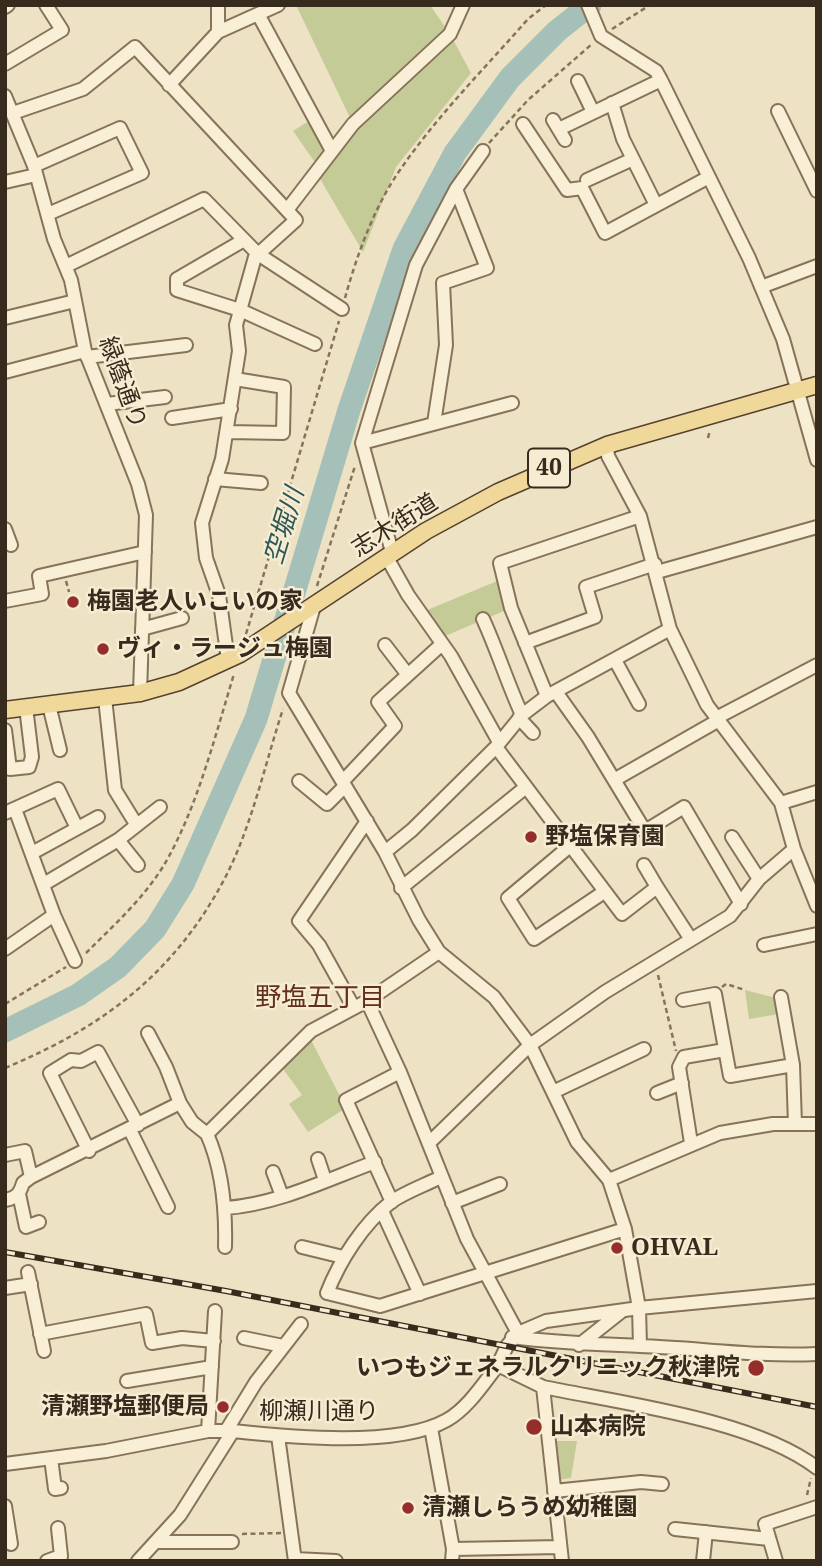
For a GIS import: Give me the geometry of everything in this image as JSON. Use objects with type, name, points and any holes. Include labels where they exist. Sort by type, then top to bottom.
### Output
[{"type":"main road","name":"志木街道","points":[[5,710],[140,693],[179,682],[238,655],[389,554],[498,492],[607,445],[817,385]]},
{"type":"street","points":[[5,64],[62,30],[46,5]]},
{"type":"street","points":[[218,5],[218,33]]},
{"type":"street","points":[[169,85],[218,33],[278,5]]},
{"type":"street","points":[[287,210],[353,124],[450,34],[463,5]]},
{"type":"street","points":[[588,5],[601,36],[656,71],[661,80],[761,287],[783,339],[817,460]]},
{"type":"street","points":[[258,14],[332,151]]},
{"type":"street","points":[[13,113],[83,89],[135,47],[296,220],[258,254],[240,310],[236,325],[239,351],[228,432],[202,523],[206,558],[238,655]]},
{"type":"street","points":[[559,130],[661,80]]},
{"type":"street","points":[[578,81],[593,112]]},
{"type":"street","name":"緑蔭通り","points":[[5,96],[35,170],[66,266],[86,354],[138,484],[146,515],[140,693]]},
{"type":"street","points":[[612,103],[623,139],[656,205]]},
{"type":"street","points":[[778,111],[817,191]]},
{"type":"street","points":[[523,124],[567,190],[582,188],[605,233],[709,177]]},
{"type":"street","points":[[5,182],[120,128],[142,173],[48,214]]},
{"type":"street","points":[[483,151],[456,189],[416,265],[362,443],[389,554],[408,596],[442,644],[498,744],[526,787],[622,914],[657,887]]},
{"type":"street","points":[[587,180],[633,159]]},
{"type":"street","points":[[434,423],[446,345],[443,284],[487,268],[456,189]]},
{"type":"street","points":[[66,266],[204,199],[258,254],[342,309]]},
{"type":"street","points":[[244,240],[177,279],[177,290],[240,310],[315,344]]},
{"type":"street","points":[[761,287],[817,266]]},
{"type":"street","points":[[5,318],[75,301]]},
{"type":"street","points":[[5,372],[86,354],[177,350]]},
{"type":"street","points":[[228,432],[283,433],[284,387],[235,379]]},
{"type":"street","points":[[107,404],[165,397]]},
{"type":"street","points":[[362,443],[512,403]]},
{"type":"street","points":[[173,418],[231,409]]},
{"type":"street","points":[[607,445],[608,456],[640,516],[656,568],[670,629],[707,705],[781,803],[794,849],[817,906]]},
{"type":"street","points":[[215,479],[261,483]]},
{"type":"street","points":[[640,516],[500,563],[502,579],[525,643],[552,694],[614,780],[645,831],[684,807],[741,904]]},
{"type":"street","points":[[525,643],[594,617],[586,587],[817,527]]},
{"type":"street","points":[[5,529],[11,545]]},
{"type":"street","points":[[5,601],[42,594],[39,576],[145,552]]},
{"type":"street","points":[[313,603],[289,693],[385,852],[401,888],[439,952],[494,997],[530,1045],[577,1142],[609,1180],[625,1229],[639,1308],[640,1346]]},
{"type":"street","points":[[142,629],[182,618]]},
{"type":"street","points":[[483,619],[503,662],[502,673],[521,717],[533,733]]},
{"type":"street","points":[[385,852],[412,830],[498,744],[521,717],[552,694],[670,629]]},
{"type":"street","points":[[299,780],[327,804],[395,726],[378,702],[442,644]]},
{"type":"street","points":[[384,645],[408,675]]},
{"type":"street","points":[[615,660],[639,704]]},
{"type":"street","points":[[614,780],[817,665]]},
{"type":"street","points":[[105,698],[114,783],[136,824]]},
{"type":"street","points":[[49,705],[60,750]]},
{"type":"street","points":[[5,730],[10,769],[29,767],[32,757],[26,707]]},
{"type":"street","points":[[401,888],[526,787]]},
{"type":"street","points":[[75,961],[54,915],[32,853],[10,811],[58,789],[77,828]]},
{"type":"street","points":[[781,803],[817,792]]},
{"type":"street","points":[[44,884],[118,840],[160,807]]},
{"type":"street","points":[[32,853],[98,817]]},
{"type":"street","points":[[354,1008],[319,945],[299,921],[367,821]]},
{"type":"street","points":[[733,837],[759,879]]},
{"type":"street","points":[[118,840],[138,865]]},
{"type":"street","points":[[570,846],[508,898],[534,939],[604,892]]},
{"type":"street","points":[[429,1143],[530,1045],[656,959],[730,916],[759,879],[794,849]]},
{"type":"street","points":[[644,866],[691,938]]},
{"type":"street","points":[[5,949],[54,915]]},
{"type":"street","points":[[764,945],[817,934]]},
{"type":"street","points":[[207,1134],[311,1031],[367,1001],[439,952]]},
{"type":"street","points":[[683,1000],[715,994],[730,1076],[793,1065]]},
{"type":"street","points":[[781,998],[793,1065],[794,1124]]},
{"type":"street","points":[[367,1001],[400,1072],[452,1203],[485,1275],[506,1306],[515,1335]]},
{"type":"street","points":[[148,1033],[166,1067],[180,1103],[192,1122],[207,1134],[214,1150],[226,1208],[225,1247]]},
{"type":"street","points":[[553,1092],[644,1049]]},
{"type":"street","points":[[691,1143],[679,1067],[684,1058],[725,1050]]},
{"type":"street","points":[[89,1151],[50,1073],[71,1060],[81,1061],[98,1052],[168,1207]]},
{"type":"street","points":[[392,1202],[346,1100],[400,1072]]},
{"type":"street","points":[[657,1093],[682,1083]]},
{"type":"street","points":[[39,1222],[26,1227],[19,1194],[23,1182],[180,1103]]},
{"type":"street","points":[[609,1180],[691,1143],[741,1128],[817,1124]]},
{"type":"street","points":[[5,1155],[25,1151],[32,1177]]},
{"type":"street","points":[[318,1159],[326,1180]]},
{"type":"street","points":[[226,1208],[253,1206],[374,1162]]},
{"type":"street","points":[[273,1172],[282,1196]]},
{"type":"street","points":[[441,1177],[392,1202],[382,1211],[343,1257],[327,1293],[380,1307],[625,1229]]},
{"type":"street","points":[[452,1203],[500,1184]]},
{"type":"street","points":[[5,1200],[13,1199],[19,1194]]},
{"type":"street","points":[[382,1211],[420,1294]]},
{"type":"street","points":[[302,1247],[343,1257]]},
{"type":"street","points":[[5,1288],[30,1278],[44,1352]]},
{"type":"street","points":[[515,1335],[546,1321],[639,1308],[817,1291]]},
{"type":"street","points":[[208,1431],[215,1311]]},
{"type":"street","points":[[579,1345],[622,1311]]},
{"type":"street","points":[[40,1334],[146,1314],[152,1343],[182,1338],[214,1341]]},
{"type":"street","points":[[5,1464],[106,1451],[208,1431],[230,1431],[233,1416],[301,1324]]},
{"type":"street","points":[[515,1335],[579,1345],[640,1346],[779,1356],[817,1354]]},
{"type":"street","name":"柳瀬川通り","points":[[138,1561],[180,1515],[230,1431],[278,1436],[355,1438],[430,1428],[450,1419],[466,1405],[498,1365],[515,1335]]},
{"type":"street","points":[[244,1338],[283,1346]]},
{"type":"street","points":[[498,1365],[543,1387],[734,1429],[770,1441],[815,1470]]},
{"type":"street","points":[[127,1381],[212,1367]]},
{"type":"street","points":[[543,1387],[562,1561]]},
{"type":"street","points":[[430,1428],[452,1555],[560,1547]]},
{"type":"street","points":[[278,1436],[295,1560],[336,1561]]},
{"type":"street","points":[[51,1458],[55,1489],[61,1488]]},
{"type":"street","points":[[554,1491],[641,1482],[662,1484]]},
{"type":"street","points":[[5,1506],[11,1545]]},
{"type":"street","points":[[776,1561],[765,1524],[817,1507]]},
{"type":"street","points":[[47,1561],[61,1556],[58,1528]]},
{"type":"street","points":[[675,1529],[769,1539]]},
{"type":"street","points":[[703,1561],[706,1532]]},
{"type":"street","points":[[157,1542],[232,1542]]},
{"type":"path","points":[[5,1004],[75,961],[133,904],[164,865],[204,773],[357,256],[398,172],[433,127],[528,19],[546,5]]},
{"type":"path","points":[[483,151],[528,100],[601,36],[650,5]]},
{"type":"path","points":[[313,603],[362,443]]},
{"type":"path","points":[[5,1068],[50,1049],[96,1024],[155,975],[196,928],[227,874],[289,693]]},
{"type":"path","points":[[656,959],[668,1023],[678,1059],[682,1062]]},
{"type":"path","points":[[715,994],[726,984],[744,990]]},
{"type":"path","points":[[807,1495],[815,1470]]},
{"type":"green space","points":[[296,5],[430,5],[450,34],[471,73],[396,167],[363,252],[316,172],[319,168],[293,131],[312,119],[332,151],[353,124]]},
{"type":"green space","points":[[502,579],[511,608],[438,639],[420,613]]},
{"type":"green space","points":[[745,990],[776,998],[779,1014],[749,1019]]},
{"type":"green space","points":[[310,1038],[346,1108],[308,1132],[289,1104],[302,1095],[281,1066]]},
{"type":"green space","points":[[552,1441],[577,1441],[571,1478],[557,1480]]},
{"type":"waterway","name":"空堀川","points":[[5,1031],[78,995],[118,967],[155,929],[183,884],[256,719],[349,410],[404,249],[455,153],[510,78],[557,31],[590,5]]},
{"type":"railway","points":[[5,1252],[226,1291],[817,1407]]},
{"type":"place","name":"梅園老人いこいの家","points":[[73,602]]},
{"type":"place","name":"ヴィ・ラージュ梅園","points":[[103,649]]},
{"type":"place","name":"野塩保育園","points":[[531,837]]},
{"type":"place","name":"OHVAL","points":[[617,1248]]},
{"type":"place","name":"いつもジェネラルクリニック秋津院","points":[[756,1368]]},
{"type":"place","name":"清瀬野塩郵便局","points":[[223,1407]]},
{"type":"place","name":"山本病院","points":[[534,1427]]},
{"type":"place","name":"清瀬しらうめ幼稚園","points":[[408,1508]]},
{"type":"district","name":"野塩五丁目","points":[[320,999]]}]
